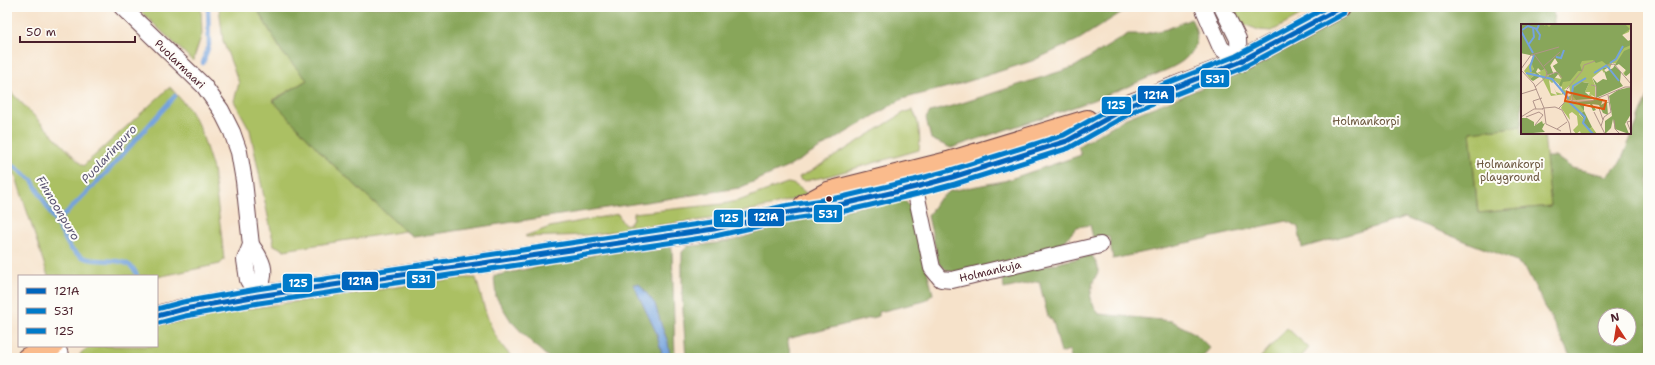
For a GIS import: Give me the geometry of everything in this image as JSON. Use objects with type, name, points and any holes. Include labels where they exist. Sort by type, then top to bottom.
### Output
[{"type":"main road","points":[[158,316],[258,296],[714,229],[786,213],[843,204],[914,180],[953,177],[1067,141],[1132,104],[1239,62],[1342,7]]},
{"type":"main road","points":[[27,358],[51,347]]},
{"type":"street","name":"Puolarmaari","points":[[122,7],[204,86],[221,110],[232,132],[239,152],[251,244],[261,258],[264,278],[258,296]]},
{"type":"street","points":[[1203,7],[1221,48],[1239,62]]},
{"type":"street","points":[[1222,7],[1238,39],[1239,62]]},
{"type":"street","name":"Holmankuja","points":[[914,180],[932,268],[941,278],[952,280],[1100,245]]},
{"type":"street","points":[[57,347],[61,358]]},
{"type":"green space","points":[[136,7],[201,7],[202,34],[193,61]]},
{"type":"green space","points":[[219,7],[256,7],[282,52],[307,80],[273,100],[326,158],[405,231],[284,250],[274,245],[250,130],[234,101],[239,83],[223,41]]},
{"type":"green space","points":[[256,7],[1130,7],[1078,40],[1032,61],[960,84],[902,99],[790,166],[739,188],[414,237],[405,231],[326,158],[273,101],[307,80],[282,52]]},
{"type":"green space","points":[[1229,7],[1317,7],[1272,31],[1259,30],[1243,24]]},
{"type":"green space","name":"Holmankorpi","points":[[1356,7],[1553,7],[1554,24],[1521,24],[1521,126],[1470,132],[1478,213],[1551,206],[1546,157],[1556,157],[1572,168],[1608,176],[1621,161],[1648,96],[1648,358],[1571,358],[1526,269],[1514,260],[1405,218],[1302,248],[1298,227],[1287,221],[1113,259],[1109,237],[1093,237],[1090,225],[1077,227],[1058,249],[958,273],[948,271],[939,264],[928,216],[938,200],[950,191],[1004,181],[1081,155],[1078,146],[1126,118],[1224,79]]},
{"type":"green space","points":[[1191,19],[1197,37],[1195,46],[1185,59],[1171,68],[1101,97],[951,148],[931,139],[926,118],[930,112],[1074,67],[1128,34],[1143,34],[1167,29]]},
{"type":"green space","points":[[170,87],[189,109],[200,128],[213,169],[224,260],[220,264],[158,277],[158,275],[48,275],[15,174],[7,168],[7,88],[83,166]]},
{"type":"green space","points":[[912,110],[919,129],[919,150],[828,176],[805,181],[800,180],[799,177],[905,112]]},
{"type":"green space","name":"Holmankorpi playground","points":[[1521,126],[1521,134],[1544,134],[1551,206],[1478,213],[1470,132]]},
{"type":"green space","points":[[787,183],[795,185],[807,194],[770,206],[709,219],[588,235],[525,236],[550,227],[618,214],[624,223],[630,224],[633,219],[633,213],[723,204],[741,200]]},
{"type":"green space","points":[[901,197],[911,207],[933,294],[925,301],[879,312],[879,316],[787,339],[791,358],[686,358],[682,295],[682,252],[688,246],[736,240],[775,226]]},
{"type":"green space","points":[[661,243],[672,248],[675,358],[549,358],[511,321],[496,297],[494,276],[625,248]]},
{"type":"green space","points":[[1092,255],[1098,267],[1098,272],[1093,282],[1090,299],[1099,314],[1172,321],[1196,334],[1210,348],[1201,358],[1071,358],[1069,350],[1061,353],[1053,321],[1048,317],[1039,281],[1004,289],[1003,276]]},
{"type":"green space","points":[[458,278],[476,278],[485,311],[493,331],[498,340],[513,358],[78,358],[81,353],[89,347],[158,347],[158,325],[218,313]]},
{"type":"green space","points":[[1287,328],[1309,348],[1300,358],[1260,358]]},
{"type":"water","points":[[633,284],[639,284],[655,304],[668,342],[670,358],[663,358],[656,332]]},
{"type":"waterway","name":"Puolarinpuro","points":[[203,63],[209,45],[208,7]]},
{"type":"waterway","name":"Puolarinpuro","points":[[55,224],[108,171],[175,96]]},
{"type":"waterway","name":"Finnoonpuro","points":[[7,161],[32,180],[70,248],[84,258],[124,262],[134,269],[137,275]]},
{"type":"transit line","name":"125","points":[[158,309],[183,302],[257,289],[713,222],[784,206],[842,197],[914,180],[1064,135],[1130,98],[1236,56],[1327,7]]},
{"type":"transit line","name":"121A","points":[[158,316],[184,309],[258,296],[714,229],[786,213],[843,204],[916,187],[953,177],[1067,141],[1133,104],[1239,62],[1342,7]]},
{"type":"transit line","name":"531","points":[[159,323],[185,316],[259,303],[715,236],[787,220],[845,211],[918,194],[955,184],[1069,148],[1136,110],[1242,68],[1345,13]]}]
